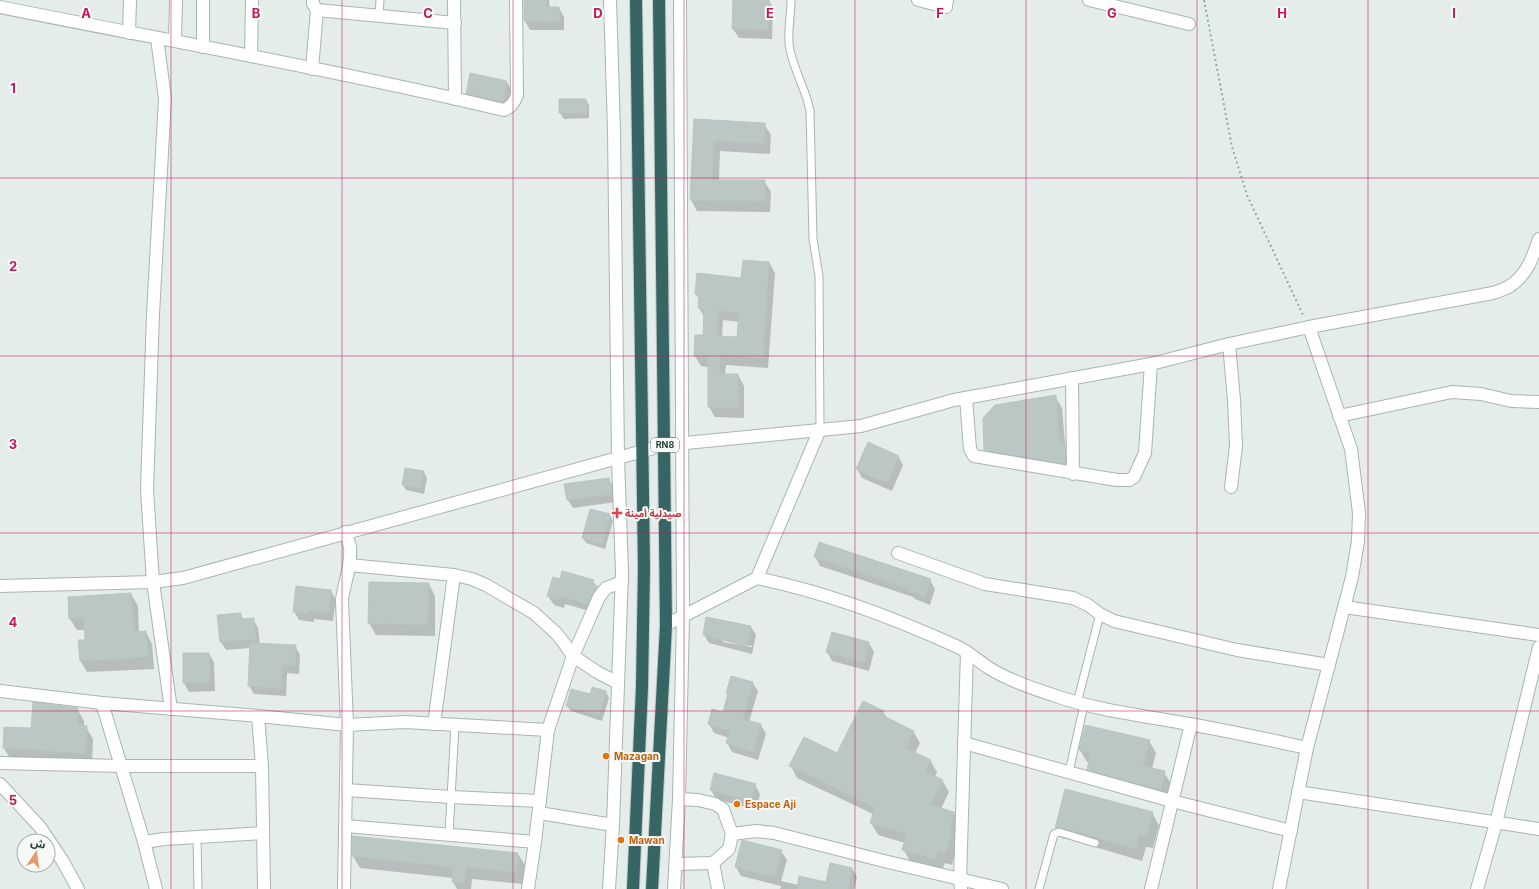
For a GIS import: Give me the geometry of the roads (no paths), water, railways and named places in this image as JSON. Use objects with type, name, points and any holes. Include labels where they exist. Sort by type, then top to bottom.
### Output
[{"type":"highway","name":"RN8","points":[[632,889],[642,679],[644,568],[636,0]]},
{"type":"highway","name":"RN8","points":[[652,889],[666,625],[659,0]]},
{"type":"street","points":[[129,33],[130,0]]},
{"type":"street","points":[[175,42],[176,0]]},
{"type":"street","points":[[203,0],[204,47]]},
{"type":"street","points":[[251,56],[252,0]]},
{"type":"street","points":[[454,0],[456,99]]},
{"type":"street","points":[[0,7],[312,68],[504,110],[515,102],[517,95],[516,0]]},
{"type":"street","points":[[609,889],[613,824],[622,582],[618,458],[614,130],[610,0]]},
{"type":"street","points":[[674,889],[680,799],[683,616],[680,0]]},
{"type":"street","points":[[918,0],[946,7],[947,0]]},
{"type":"street","points":[[1089,0],[1189,24]]},
{"type":"street","points":[[312,68],[315,5],[378,16],[455,23]]},
{"type":"street","points":[[157,38],[165,98],[153,314],[147,490],[153,582],[171,709]]},
{"type":"street","points":[[0,586],[153,582],[184,578],[345,532],[665,445],[682,442],[742,438],[861,426],[966,398],[1151,364],[1229,344],[1308,327],[1493,293],[1510,286],[1520,278],[1531,262],[1539,239]]},
{"type":"street","points":[[1279,889],[1307,748],[1344,607],[1358,541],[1359,513],[1352,450],[1308,327]]},
{"type":"street","points":[[1229,344],[1236,439],[1231,487]]},
{"type":"street","points":[[966,398],[970,449],[974,456],[1073,474],[1129,480],[1134,476],[1145,453],[1151,364]]},
{"type":"street","points":[[1072,378],[1073,474]]},
{"type":"street","points":[[1339,416],[1452,392],[1481,394],[1511,401],[1539,402]]},
{"type":"street","points":[[757,578],[820,429]]},
{"type":"street","points":[[344,889],[347,725],[342,600],[343,587],[350,565],[350,548],[345,532]]},
{"type":"street","points":[[898,553],[985,584],[1073,598],[1088,605],[1100,614],[1114,620],[1237,650],[1329,665]]},
{"type":"street","points":[[350,565],[454,575],[472,579],[486,585],[534,613],[556,633],[573,656],[597,672],[618,683]]},
{"type":"street","points":[[434,724],[454,575]]},
{"type":"street","points":[[666,625],[757,578],[784,583],[879,613],[958,647],[988,668],[1008,678],[1080,704],[1191,724],[1307,748]]},
{"type":"street","points":[[528,889],[548,730],[573,656],[599,597],[606,588],[622,582]]},
{"type":"street","points":[[1344,607],[1539,635]]},
{"type":"street","points":[[1477,889],[1496,823],[1539,647]]},
{"type":"street","points":[[961,884],[967,652]]},
{"type":"street","points":[[0,691],[102,703],[347,725],[405,722],[548,730]]},
{"type":"street","points":[[102,703],[144,842],[156,889]]},
{"type":"street","points":[[258,716],[262,766],[264,889]]},
{"type":"street","points":[[1151,889],[1191,724]]},
{"type":"street","points":[[964,743],[1172,801],[1291,831]]},
{"type":"street","points":[[0,763],[121,766],[262,766]]},
{"type":"street","points":[[0,784],[40,827],[62,860],[78,889]]},
{"type":"street","points":[[346,790],[451,797],[539,807],[613,824]]},
{"type":"street","points":[[1298,792],[1539,829]]},
{"type":"street","points":[[676,864],[713,863],[729,849],[732,834],[723,809],[715,804],[698,800],[680,799]]},
{"type":"street","points":[[345,826],[535,842]]},
{"type":"street","points":[[732,834],[756,831],[774,833],[961,884],[1002,889]]},
{"type":"street","points":[[144,842],[197,836],[263,833]]},
{"type":"street","points":[[713,863],[718,889]]},
{"type":"lane","points":[[378,16],[380,0]]},
{"type":"lane","points":[[791,0],[789,43],[810,111],[813,239],[819,276],[820,429]]},
{"type":"lane","points":[[1069,772],[1080,704],[1100,614]]},
{"type":"lane","points":[[449,835],[455,725]]},
{"type":"lane","points":[[1039,889],[1054,834],[1059,832],[1095,843]]},
{"type":"lane","points":[[197,836],[198,889]]},
{"type":"place","name":"صيدلية أمينة","points":[[617,513]]},
{"type":"place","name":"Mazagan","points":[[606,756]]},
{"type":"place","name":"Espace Aji","points":[[737,804]]},
{"type":"place","name":"Mawan","points":[[621,840]]}]
